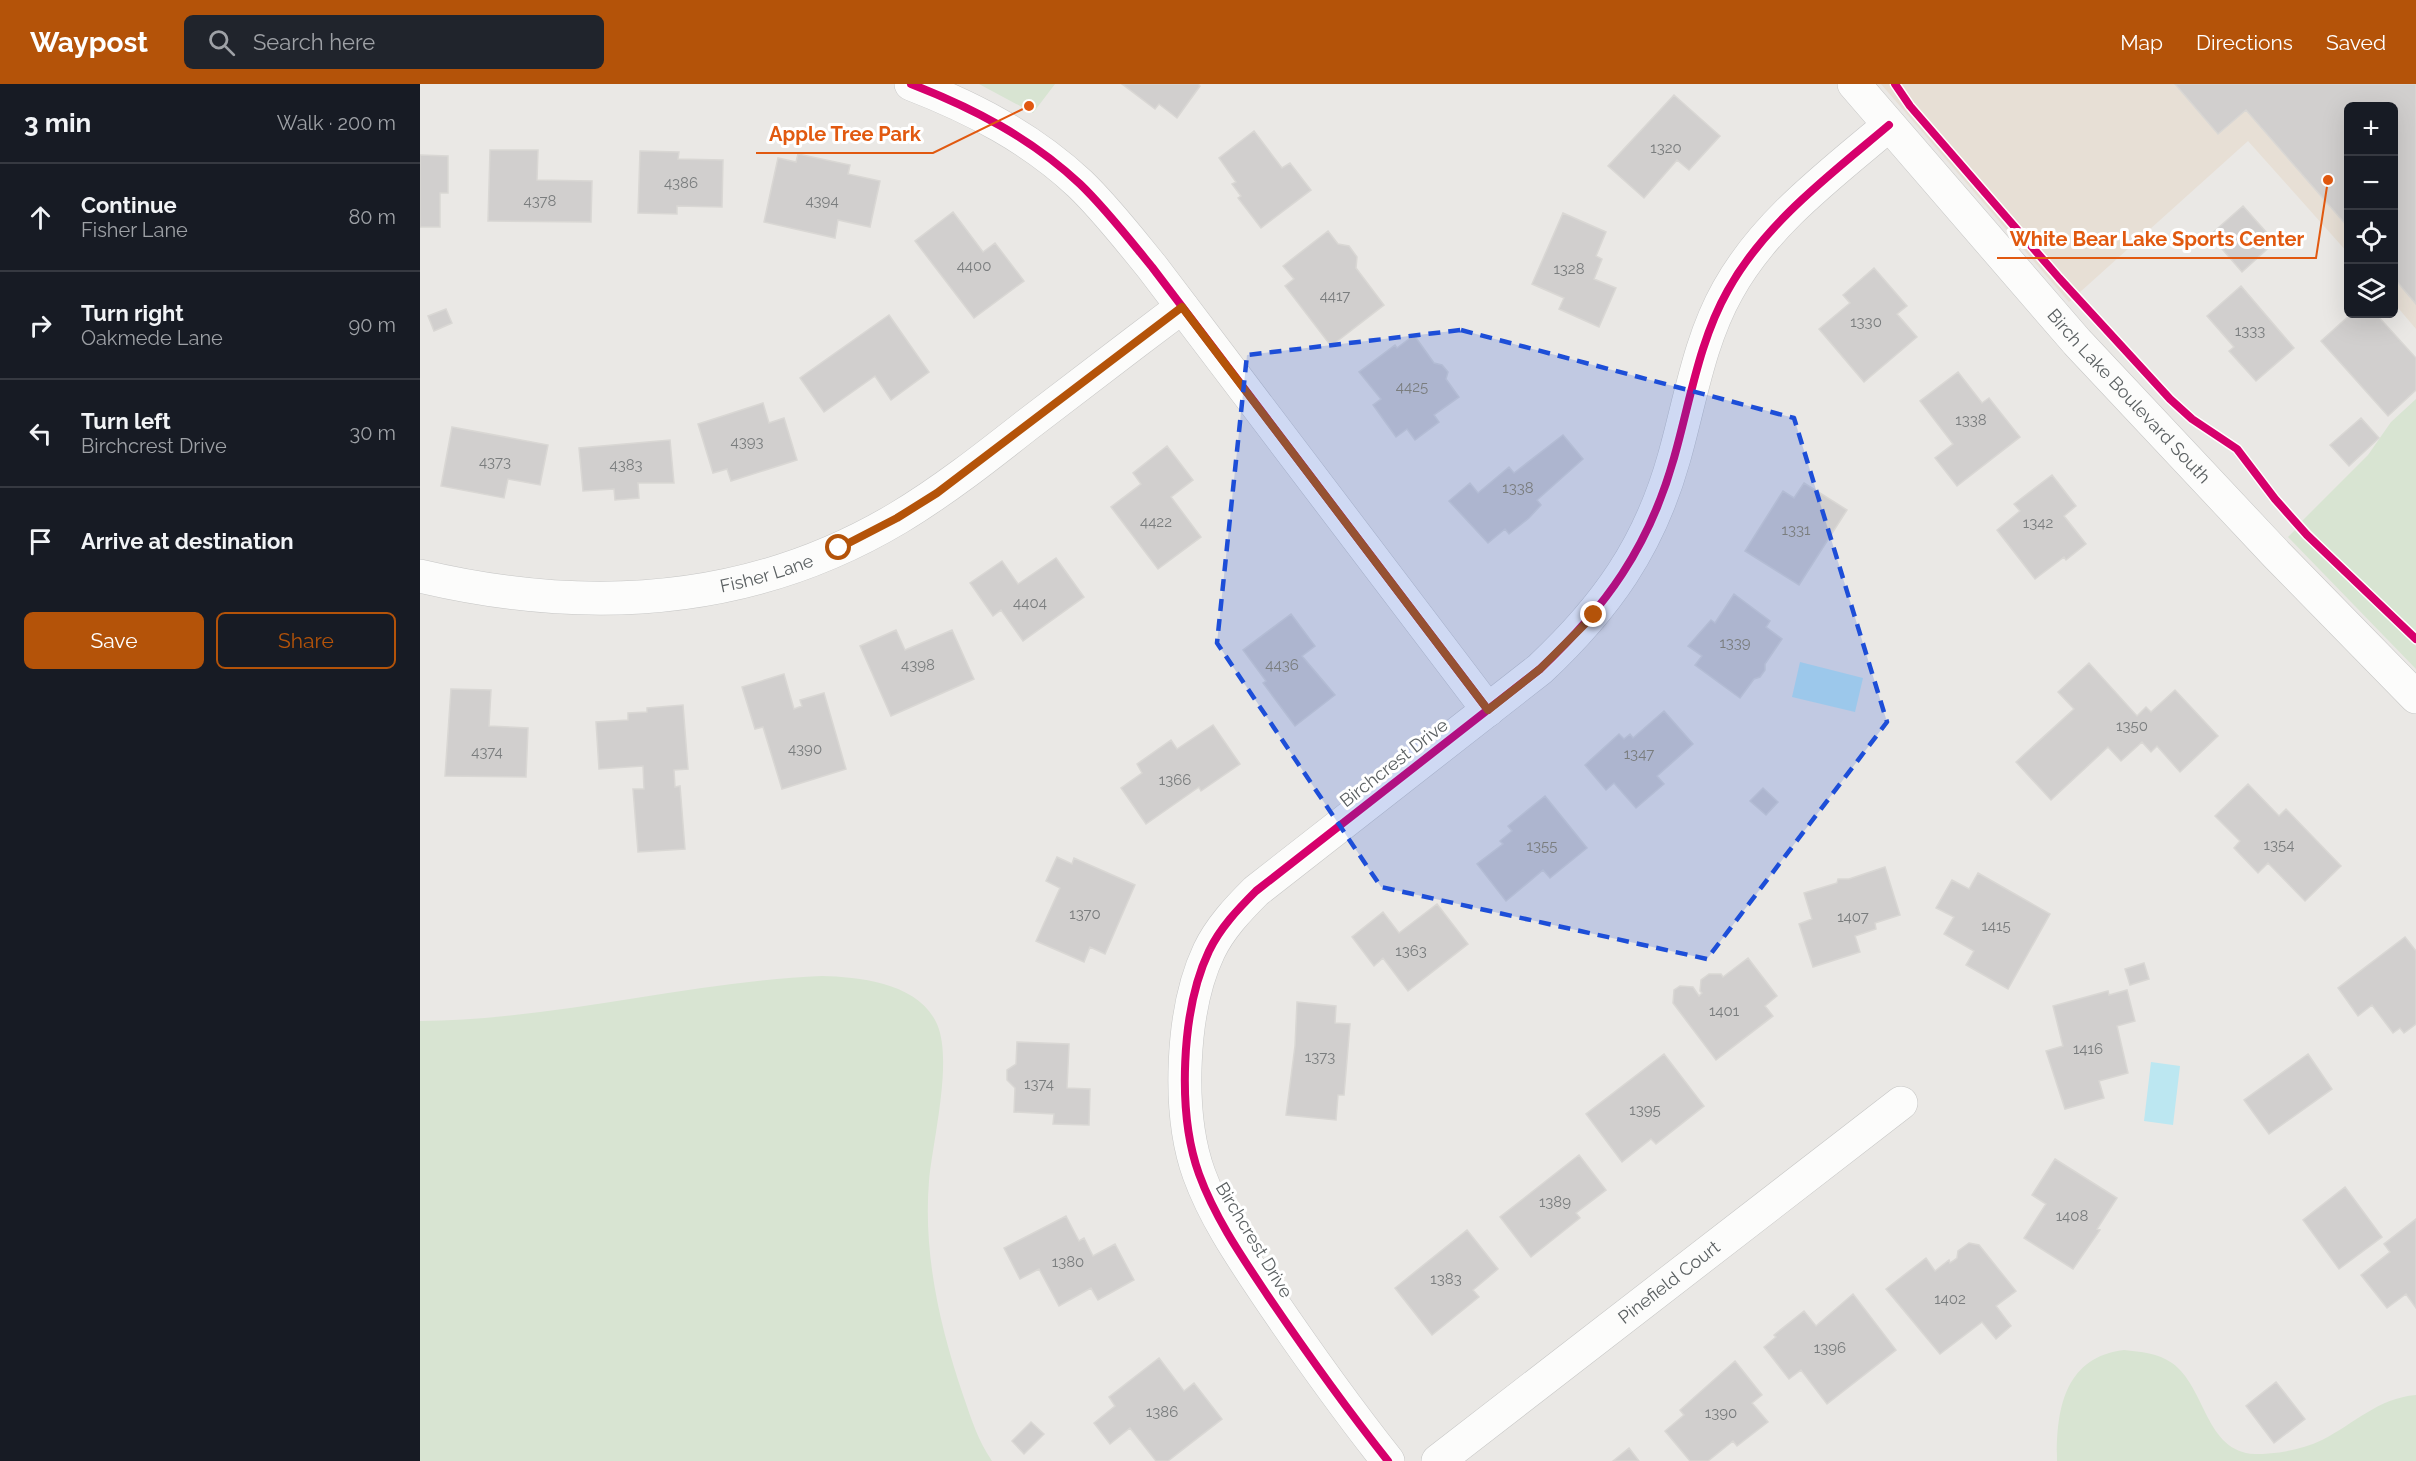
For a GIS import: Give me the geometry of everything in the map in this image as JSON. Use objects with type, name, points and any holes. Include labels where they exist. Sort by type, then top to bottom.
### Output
[{"type":"street","points":[[910,84],[994,121],[1062,168],[1113,220],[1182,307],[1488,710]]},
{"type":"street","name":"Birch Lake Boulevard South","points":[[1854,84],[2092,359],[2416,697]]},
{"type":"street","name":"Birchcrest Drive","points":[[1388,1461],[1280,1313],[1237,1248],[1204,1189],[1194,1158],[1188,1128],[1189,1033],[1194,996],[1207,958],[1222,930],[1243,904],[1288,864],[1540,669],[1578,632],[1608,598],[1632,562],[1651,524],[1667,482],[1710,328],[1739,272],[1786,215],[1889,125]]},
{"type":"street","name":"Fisher Lane","points":[[420,576],[521,596],[573,600],[615,599],[705,590],[797,565],[877,530],[937,493],[1182,307]]},
{"type":"street","name":"Pinefield Court","points":[[1438,1461],[1901,1103]]},
{"type":"highlighted area","points":[[1461,330],[1794,418],[1887,722],[1707,959],[1381,887],[1217,643],[1247,355]]},
{"type":"shaded area","points":[[1881,84],[2416,84],[2416,329],[2398,308],[2398,102],[2344,102],[2344,249],[2248,141],[2069,302]]},
{"type":"green space","points":[[979,84],[1055,84],[1033,113]]},
{"type":"green space","points":[[2416,399],[2416,631],[2346,567],[2302,521],[2368,455],[2391,422]]},
{"type":"green space","points":[[2295,530],[2416,646],[2416,669],[2288,537]]},
{"type":"green space","points":[[822,976],[870,981],[903,991],[917,999],[937,1024],[943,1058],[943,1079],[929,1181],[931,1263],[947,1343],[963,1395],[975,1429],[992,1461],[420,1461],[420,1021],[521,1014],[721,985]]},
{"type":"green space","points":[[2124,1350],[2155,1355],[2172,1363],[2192,1387],[2216,1431],[2226,1442],[2238,1450],[2255,1454],[2289,1451],[2306,1446],[2334,1434],[2378,1406],[2402,1397],[2416,1395],[2416,1461],[2057,1461],[2062,1406],[2076,1375],[2088,1363],[2104,1355]]},
{"type":"water","points":[[1800,662],[1863,678],[1855,712],[1792,697]]},
{"type":"water","points":[[2151,1062],[2180,1066],[2173,1125],[2144,1121]]},
{"type":"building","points":[[1122,84],[1198,84],[1200,86],[1177,118],[1159,104],[1155,109]]},
{"type":"building","points":[[2175,84],[2416,84],[2416,304],[2398,283],[2398,102],[2344,102],[2344,222],[2246,110],[2218,134]]},
{"type":"building","points":[[1674,95],[1720,136],[1689,170],[1677,160],[1644,198],[1608,166]]},
{"type":"building","points":[[1254,131],[1282,168],[1290,163],[1311,190],[1261,228],[1238,198],[1241,196],[1232,184],[1236,182],[1219,158]]},
{"type":"building","points":[[490,150],[538,150],[537,180],[592,181],[591,222],[488,221]]},
{"type":"building","points":[[640,151],[679,152],[678,159],[723,160],[722,207],[677,206],[677,214],[638,213]]},
{"type":"building","points":[[798,154],[850,165],[848,174],[880,181],[870,227],[838,220],[835,238],[764,222],[778,158],[796,162]]},
{"type":"building","points":[[420,155],[448,156],[448,193],[440,193],[440,227],[420,227]]},
{"type":"building","points":[[2243,206],[2275,242],[2242,272],[2210,235]]},
{"type":"building","points":[[953,212],[983,252],[995,243],[1024,281],[974,318],[915,241]]},
{"type":"building","points":[[1563,213],[1606,232],[1596,256],[1602,259],[1594,279],[1616,288],[1599,327],[1559,309],[1564,298],[1532,284]]},
{"type":"building","points":[[1328,231],[1338,244],[1349,246],[1357,257],[1356,268],[1384,305],[1331,346],[1285,286],[1294,279],[1283,266]]},
{"type":"building","points":[[1874,268],[1907,306],[1897,314],[1917,337],[1864,382],[1819,329],[1850,303],[1843,295]]},
{"type":"building","points":[[2241,286],[2294,348],[2256,381],[2229,351],[2234,347],[2207,316]]},
{"type":"building","points":[[446,309],[452,323],[434,331],[428,316]]},
{"type":"building","points":[[889,315],[929,372],[891,400],[875,376],[824,412],[800,378]]},
{"type":"building","points":[[2347,318],[2380,318],[2416,358],[2416,390],[2388,416],[2321,341]]},
{"type":"building","points":[[1414,335],[1434,363],[1442,365],[1448,372],[1446,379],[1459,397],[1434,415],[1439,422],[1415,440],[1407,429],[1396,437],[1373,405],[1381,399],[1359,372],[1395,345],[1397,348]]},
{"type":"building","points":[[1958,372],[1982,403],[1989,398],[2020,437],[1957,486],[1935,458],[1953,444],[1920,401]]},
{"type":"building","points":[[763,403],[769,423],[784,418],[797,460],[731,481],[727,469],[713,473],[698,424]]},
{"type":"building","points":[[2361,418],[2379,438],[2349,466],[2330,445]]},
{"type":"building","points":[[452,427],[548,445],[540,485],[508,479],[504,498],[441,486]]},
{"type":"building","points":[[1563,435],[1583,459],[1537,500],[1541,505],[1509,534],[1505,529],[1488,543],[1449,501],[1470,483],[1478,493],[1509,467],[1514,473]]},
{"type":"building","points":[[670,440],[674,483],[638,483],[639,498],[615,500],[614,489],[583,491],[579,448]]},
{"type":"building","points":[[1167,446],[1193,480],[1171,497],[1201,537],[1158,569],[1111,507],[1141,484],[1133,473]]},
{"type":"building","points":[[2052,475],[2076,506],[2064,516],[2086,544],[2066,560],[2064,557],[2035,579],[1997,530],[2020,511],[2014,504]]},
{"type":"building","points":[[1804,483],[1847,510],[1799,585],[1745,551],[1783,491],[1794,498]]},
{"type":"building","points":[[1056,558],[1084,597],[1023,641],[1001,610],[993,616],[970,583],[1002,561],[1018,584]]},
{"type":"building","points":[[1734,594],[1770,621],[1766,627],[1782,639],[1765,664],[1765,670],[1760,677],[1754,679],[1740,698],[1695,665],[1702,656],[1688,646],[1711,620],[1715,623]]},
{"type":"building","points":[[1291,614],[1315,646],[1302,656],[1335,695],[1295,726],[1263,683],[1266,681],[1243,650]]},
{"type":"building","points":[[896,630],[905,650],[952,630],[974,679],[891,716],[860,646]]},
{"type":"building","points":[[2089,663],[2137,716],[2146,707],[2151,712],[2175,690],[2218,736],[2180,772],[2157,746],[2151,752],[2142,742],[2121,761],[2108,747],[2051,800],[2016,762],[2074,709],[2058,692]]},
{"type":"building","points":[[784,674],[794,709],[802,706],[800,700],[824,693],[846,769],[782,789],[763,727],[755,729],[742,687]]},
{"type":"building","points":[[451,689],[491,690],[489,726],[528,728],[526,777],[445,776]]},
{"type":"building","points":[[683,705],[688,769],[674,770],[675,787],[680,786],[685,849],[638,852],[633,789],[644,789],[643,766],[599,769],[596,722],[628,720],[628,713],[647,712],[647,708]]},
{"type":"building","points":[[1664,711],[1693,744],[1657,776],[1664,784],[1636,808],[1614,783],[1606,790],[1585,765],[1619,734],[1624,739],[1630,734],[1633,738]]},
{"type":"building","points":[[1213,725],[1240,764],[1201,791],[1199,787],[1146,824],[1121,788],[1142,773],[1137,764],[1171,740],[1177,749]]},
{"type":"building","points":[[2248,784],[2279,816],[2286,809],[2341,866],[2305,901],[2268,863],[2258,873],[2234,848],[2240,841],[2215,816]]},
{"type":"building","points":[[1763,788],[1778,802],[1766,815],[1750,801]]},
{"type":"building","points":[[1545,796],[1587,848],[1550,878],[1543,870],[1506,901],[1477,864],[1503,844],[1500,841],[1512,831],[1508,826]]},
{"type":"building","points":[[1057,857],[1072,864],[1074,858],[1135,885],[1105,954],[1090,947],[1084,962],[1036,941],[1060,888],[1046,881]]},
{"type":"building","points":[[1885,867],[1900,915],[1875,923],[1876,929],[1855,936],[1860,952],[1813,967],[1799,924],[1812,919],[1804,893],[1837,883],[1838,879],[1849,879]]},
{"type":"building","points":[[1978,873],[2050,914],[2008,989],[1966,965],[1974,951],[1944,934],[1954,917],[1936,908],[1952,880],[1969,889]]},
{"type":"building","points":[[1437,904],[1468,944],[1408,991],[1383,958],[1374,966],[1352,937],[1383,912],[1399,933]]},
{"type":"building","points":[[2405,937],[2416,951],[2416,1024],[2404,1033],[2400,1028],[2393,1033],[2372,1005],[2358,1016],[2338,988]]},
{"type":"building","points":[[1748,958],[1777,996],[1765,1006],[1773,1016],[1716,1060],[1673,1003],[1674,990],[1680,986],[1693,987],[1699,996],[1702,993],[1700,991],[1701,980],[1709,974],[1721,974],[1723,977]]},
{"type":"building","points":[[2144,963],[2149,979],[2130,985],[2125,969]]},
{"type":"building","points":[[2127,990],[2135,1021],[2117,1026],[2128,1073],[2099,1081],[2104,1098],[2065,1109],[2046,1051],[2063,1046],[2053,1006],[2108,991],[2109,995]]},
{"type":"building","points":[[1297,1002],[1336,1006],[1335,1023],[1350,1024],[1344,1095],[1338,1095],[1336,1120],[1286,1115],[1295,1046]]},
{"type":"building","points":[[1017,1042],[1069,1044],[1067,1088],[1090,1089],[1089,1125],[1053,1124],[1054,1114],[1014,1112],[1015,1088],[1007,1080],[1007,1070],[1016,1064]]},
{"type":"building","points":[[1664,1054],[1704,1106],[1656,1144],[1651,1139],[1622,1162],[1586,1114]]},
{"type":"building","points":[[2308,1054],[2332,1089],[2269,1134],[2244,1100]]},
{"type":"building","points":[[1579,1155],[1606,1190],[1576,1213],[1580,1218],[1531,1257],[1500,1217]]},
{"type":"building","points":[[2055,1159],[2117,1198],[2097,1229],[2100,1230],[2073,1269],[2024,1238],[2046,1204],[2032,1195]]},
{"type":"building","points":[[2345,1187],[2382,1237],[2339,1269],[2303,1220]]},
{"type":"building","points":[[1066,1216],[1079,1241],[1084,1238],[1093,1256],[1115,1244],[1134,1280],[1098,1300],[1091,1288],[1059,1306],[1039,1269],[1020,1279],[1004,1248]]},
{"type":"building","points":[[2416,1219],[2416,1308],[2406,1294],[2387,1308],[2361,1275],[2390,1252],[2384,1244]]},
{"type":"building","points":[[1467,1230],[1498,1269],[1473,1290],[1479,1297],[1432,1335],[1395,1288]]},
{"type":"building","points":[[1969,1243],[1979,1245],[2016,1291],[1996,1306],[2011,1326],[1996,1339],[1982,1322],[1940,1354],[1886,1289],[1926,1258],[1935,1271],[1949,1260],[1950,1263],[1957,1258],[1958,1251]]},
{"type":"building","points":[[1853,1294],[1896,1350],[1827,1404],[1801,1370],[1789,1379],[1764,1347],[1776,1337],[1774,1335],[1804,1311],[1816,1326]]},
{"type":"building","points":[[1159,1358],[1184,1391],[1194,1383],[1222,1419],[1168,1461],[1156,1461],[1130,1428],[1110,1444],[1094,1423],[1115,1406],[1109,1397]]},
{"type":"building","points":[[1735,1361],[1762,1395],[1752,1403],[1768,1422],[1737,1446],[1733,1441],[1708,1461],[1690,1461],[1665,1431],[1684,1415],[1680,1410]]},
{"type":"building","points":[[2276,1382],[2305,1419],[2274,1443],[2246,1406]]},
{"type":"building","points":[[1031,1422],[1044,1434],[1024,1454],[1012,1441]]},
{"type":"building","points":[[1629,1448],[1639,1461],[1613,1461]]},
{"type":"cycle path","points":[[911,84],[957,103],[1021,138],[1061,167],[1099,204],[1152,267],[1488,710]]},
{"type":"cycle path","points":[[1895,84],[1910,106],[2059,278],[2170,399],[2192,419],[2237,449],[2275,499],[2307,535],[2416,639]]},
{"type":"cycle path","points":[[1388,1461],[1326,1380],[1248,1267],[1205,1190],[1192,1149],[1185,1092],[1188,1031],[1200,975],[1218,934],[1256,891],[1540,669],[1564,646],[1605,598],[1638,548],[1664,490],[1702,351],[1728,290],[1743,266],[1780,221],[1822,181],[1889,125]]},
{"type":"place","name":"Apple Tree Park","points":[[1029,106]]},
{"type":"place","name":"White Bear Lake Sports Center","points":[[2328,180]]},
{"type":"route","points":[[839,548],[897,518],[937,493],[1182,307],[1488,710],[1540,669],[1594,615]]}]
